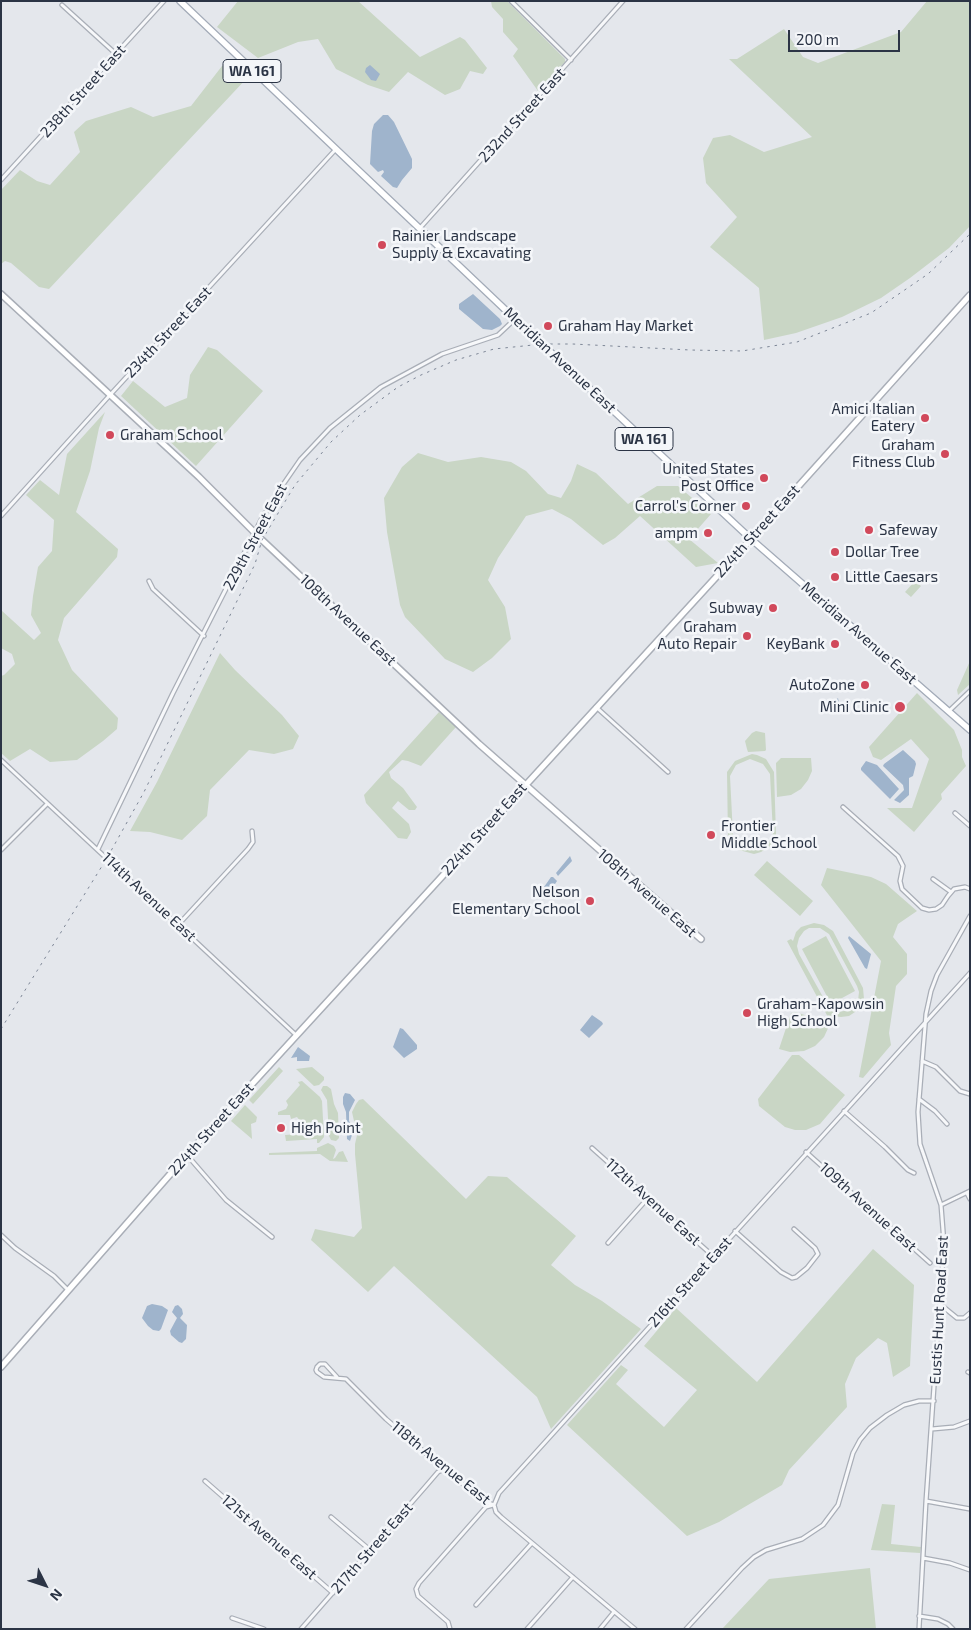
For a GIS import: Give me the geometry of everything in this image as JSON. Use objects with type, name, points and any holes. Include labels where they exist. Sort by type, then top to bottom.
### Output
[{"type":"main road","name":"Meridian Avenue East","points":[[180,1],[514,319],[751,539],[970,730]]},
{"type":"main road","name":"108th Avenue East","points":[[1,294],[199,478],[449,716],[701,940]]},
{"type":"main road","name":"224th Street East","points":[[1,1367],[187,1155],[751,539],[970,295]]},
{"type":"street","name":"238th Street East","points":[[1,180],[164,1]]},
{"type":"street","points":[[511,1],[571,60]]},
{"type":"street","name":"232nd Street East","points":[[420,228],[624,1]]},
{"type":"street","points":[[62,5],[116,54]]},
{"type":"street","name":"234th Street East","points":[[1,516],[336,149]]},
{"type":"street","name":"229th Street East","points":[[98,849],[255,532],[280,489],[300,460],[320,437],[349,411],[377,390],[399,376],[454,349],[498,335],[514,319]]},
{"type":"street","points":[[149,581],[153,589],[204,636]]},
{"type":"street","points":[[948,711],[970,690]]},
{"type":"street","points":[[596,707],[668,772]]},
{"type":"street","name":"114th Avenue East","points":[[1,760],[296,1035]]},
{"type":"street","points":[[1,850],[47,804]]},
{"type":"street","points":[[843,807],[901,859],[903,870],[902,889],[922,908],[932,910],[942,905],[950,892],[959,887],[970,889]]},
{"type":"street","points":[[955,812],[970,826]]},
{"type":"street","points":[[178,925],[248,849],[253,842],[252,831]]},
{"type":"street","points":[[933,879],[950,892]]},
{"type":"street","name":"Eustis Hunt Road East","points":[[919,1629],[926,1501],[944,1255],[942,1206],[920,1144],[918,1124],[919,1100],[929,997],[933,984],[970,916]]},
{"type":"street","name":"216th Street East","points":[[450,1629],[448,1622],[418,1596],[416,1592],[419,1583],[486,1507],[494,1504],[499,1493],[970,973]]},
{"type":"street","points":[[922,1061],[936,1067],[956,1088],[970,1094]]},
{"type":"street","points":[[919,1100],[935,1110],[947,1124]]},
{"type":"street","points":[[844,1111],[908,1170],[914,1173]]},
{"type":"street","name":"112th Avenue East","points":[[592,1148],[713,1256]]},
{"type":"street","name":"109th Avenue East","points":[[806,1152],[930,1263]]},
{"type":"street","points":[[187,1155],[226,1200],[272,1238]]},
{"type":"street","points":[[942,1206],[968,1192],[970,1199]]},
{"type":"street","points":[[608,1243],[648,1198]]},
{"type":"street","points":[[735,1231],[781,1272],[792,1278],[807,1268],[818,1254],[815,1248],[794,1229]]},
{"type":"street","points":[[1,1235],[15,1248],[54,1276],[68,1291]]},
{"type":"street","points":[[940,1305],[957,1318],[964,1318],[970,1313]]},
{"type":"street","name":"118th Avenue East","points":[[337,1377],[325,1364],[320,1364],[317,1367],[316,1370],[324,1377],[346,1379],[386,1419],[483,1501],[494,1504],[496,1512],[635,1629]]},
{"type":"street","points":[[686,1629],[748,1562],[766,1550],[802,1539],[823,1525],[838,1505],[854,1454],[860,1440],[870,1428],[904,1405],[934,1401]]},
{"type":"street","points":[[932,1429],[954,1427],[970,1421]]},
{"type":"street","name":"217th Street East","points":[[301,1629],[438,1472],[444,1469]]},
{"type":"street","name":"121st Avenue East","points":[[205,1481],[333,1593]]},
{"type":"street","points":[[926,1501],[970,1509]]},
{"type":"street","points":[[331,1517],[370,1550]]},
{"type":"street","points":[[476,1604],[532,1543]]},
{"type":"street","points":[[923,1558],[944,1561],[970,1570]]},
{"type":"street","points":[[527,1629],[573,1577]]},
{"type":"street","points":[[600,1629],[614,1612]]},
{"type":"street","points":[[919,1616],[938,1619],[953,1629]]},
{"type":"street","points":[[232,1618],[264,1629]]},
{"type":"green space","points":[[238,1],[358,1],[420,57],[460,37],[465,40],[487,68],[483,74],[470,71],[460,89],[445,95],[408,72],[389,92],[368,85],[336,69],[318,39],[298,42],[258,58],[217,27]]},
{"type":"green space","points":[[491,1],[507,1],[565,59],[565,62],[538,91],[513,56],[518,49],[503,32],[503,19],[492,7]]},
{"type":"green space","points":[[927,1],[970,1],[970,226],[949,248],[881,298],[842,317],[796,333],[764,340],[759,288],[710,247],[737,217],[706,183],[703,158],[713,138],[730,135],[764,152],[812,137],[729,59],[737,59],[784,29],[803,57],[818,63],[901,32]]},
{"type":"green space","points":[[236,63],[247,78],[49,289],[39,287],[11,263],[5,261],[1,264],[1,190],[20,170],[37,181],[50,185],[80,152],[74,132],[86,121],[131,107],[153,117],[191,106],[222,66]]},
{"type":"green space","points":[[208,347],[217,350],[263,391],[196,466],[121,396],[133,381],[165,407],[187,398],[190,375]]},
{"type":"green space","points":[[105,412],[99,428],[90,471],[76,512],[118,549],[117,557],[64,618],[58,640],[72,670],[118,718],[117,729],[77,760],[50,762],[30,749],[10,761],[1,753],[1,676],[15,664],[12,654],[1,648],[1,610],[34,640],[41,633],[31,615],[33,596],[38,567],[52,551],[54,520],[26,495],[40,480],[59,495],[67,454]]},
{"type":"green space","points":[[418,453],[448,462],[481,457],[511,462],[526,471],[548,494],[561,498],[571,481],[577,464],[596,473],[628,504],[657,486],[678,486],[711,514],[689,539],[718,563],[696,567],[640,516],[615,538],[603,545],[571,519],[552,509],[526,516],[498,558],[488,580],[505,607],[511,639],[492,658],[473,672],[445,659],[405,617],[400,605],[387,532],[384,498],[402,467]]},
{"type":"green space","points":[[915,581],[921,586],[911,597],[905,592]]},
{"type":"green space","points":[[220,653],[282,715],[299,736],[293,749],[274,754],[249,750],[210,790],[207,816],[182,840],[150,832],[130,831],[157,782]]},
{"type":"green space","points":[[970,661],[970,684],[958,695],[957,690]]},
{"type":"green space","points":[[917,693],[954,730],[966,766],[941,794],[942,799],[914,832],[887,808],[912,808],[929,759],[911,739],[881,760],[873,757],[869,747]]},
{"type":"green space","points":[[439,712],[456,727],[421,766],[402,760],[389,772],[391,778],[403,788],[417,807],[415,810],[409,810],[398,801],[392,808],[409,824],[411,832],[407,839],[398,838],[366,803],[364,795]]},
{"type":"green space","points":[[756,731],[765,733],[766,750],[748,752],[745,741]]},
{"type":"green space","points":[[752,754],[757,755],[766,759],[774,772],[776,835],[771,846],[754,854],[739,850],[728,838],[727,772],[735,761]],"holes":[[[750,759],[763,764],[770,774],[773,834],[768,843],[753,850],[748,850],[738,844],[733,835],[730,776],[736,765]]]},
{"type":"green space","points":[[781,758],[811,758],[812,771],[801,789],[791,795],[777,797],[776,763]]},
{"type":"green space","points":[[767,861],[813,901],[800,916],[754,875]]},
{"type":"green space","points":[[827,868],[871,877],[886,884],[917,911],[898,924],[893,937],[907,954],[907,974],[896,986],[889,1033],[891,1045],[863,1078],[859,1077],[881,961],[821,885]]},
{"type":"green space","points":[[561,888],[572,892],[570,898],[558,896]]},
{"type":"green space","points":[[814,923],[824,925],[833,931],[863,988],[864,999],[861,1006],[849,1016],[833,1016],[829,1019],[787,941],[791,939],[793,941],[796,932],[801,927]],"holes":[[[809,928],[820,928],[829,934],[857,986],[859,992],[858,1001],[850,1010],[838,1012],[828,1006],[799,954],[797,946],[799,938],[804,931]]]},
{"type":"green space","points":[[826,936],[855,991],[831,1004],[802,949]]},
{"type":"green space","points":[[796,1012],[830,1024],[824,1037],[815,1046],[804,1051],[790,1052],[779,1049],[791,1013]]},
{"type":"green space","points":[[792,1055],[799,1055],[845,1095],[820,1124],[806,1130],[795,1130],[785,1127],[759,1106],[758,1099]]},
{"type":"green space","points":[[279,1067],[283,1071],[253,1104],[249,1100]]},
{"type":"green space","points":[[312,1067],[324,1077],[324,1080],[319,1085],[314,1086],[296,1069]]},
{"type":"green space","points":[[302,1081],[322,1101],[324,1137],[319,1143],[317,1143],[317,1139],[286,1141],[285,1135],[298,1134],[300,1121],[297,1117],[291,1119],[290,1115],[278,1115],[278,1112],[286,1109],[288,1105],[286,1101],[300,1085],[298,1082]]},
{"type":"green space","points":[[323,1086],[331,1089],[338,1113],[339,1138],[336,1141],[331,1140],[329,1136],[327,1100],[321,1090]]},
{"type":"green space","points":[[363,1099],[466,1199],[488,1176],[507,1177],[576,1236],[551,1265],[575,1285],[602,1301],[641,1329],[551,1429],[537,1397],[394,1266],[368,1292],[311,1240],[315,1229],[354,1237],[362,1228],[355,1154],[358,1131],[352,1112],[359,1100]]},
{"type":"green space","points":[[245,1105],[257,1117],[256,1122],[251,1124],[252,1139],[231,1121]]},
{"type":"green space","points":[[328,1143],[334,1146],[336,1150],[333,1159],[339,1152],[343,1151],[348,1162],[330,1161],[320,1154],[269,1155],[269,1153],[317,1151],[317,1148]]},
{"type":"green space","points":[[873,1249],[914,1285],[910,1366],[893,1377],[887,1343],[878,1338],[856,1358],[845,1384],[847,1407],[789,1470],[782,1485],[719,1522],[687,1536],[567,1425],[621,1365],[628,1370],[616,1384],[664,1427],[697,1390],[644,1346],[676,1308],[757,1382]]},
{"type":"green space","points":[[882,1504],[895,1505],[891,1544],[921,1547],[920,1553],[871,1550]]},
{"type":"green space","points":[[870,1568],[876,1629],[722,1629],[769,1579]]},
{"type":"water","points":[[370,65],[380,74],[376,81],[371,80],[365,72],[366,68]]},
{"type":"water","points":[[383,115],[388,115],[394,122],[412,159],[412,168],[397,188],[393,187],[381,176],[384,172],[383,170],[378,172],[370,164],[372,131],[374,124]]},
{"type":"water","points":[[473,294],[500,319],[502,324],[500,326],[492,330],[483,329],[459,309],[459,304]]},
{"type":"water","points":[[838,698],[839,703],[844,705],[838,712],[830,706]]},
{"type":"water","points":[[903,750],[916,764],[913,776],[909,778],[909,795],[900,803],[894,800],[904,790],[903,785],[883,766]]},
{"type":"water","points":[[866,761],[877,765],[899,789],[890,799],[861,770]]},
{"type":"water","points":[[570,856],[572,861],[558,876],[556,873]]},
{"type":"water","points":[[551,877],[557,881],[551,894],[544,887]]},
{"type":"water","points":[[849,936],[871,954],[867,969],[848,938]]},
{"type":"water","points":[[592,1015],[603,1024],[589,1038],[580,1030]]},
{"type":"water","points":[[400,1028],[417,1045],[417,1049],[404,1058],[393,1047]]},
{"type":"water","points":[[298,1047],[310,1056],[309,1061],[297,1061],[297,1057],[291,1058]]},
{"type":"water","points":[[345,1093],[350,1094],[355,1100],[349,1112],[349,1121],[354,1129],[350,1141],[347,1139],[346,1112],[343,1104]]},
{"type":"water","points":[[152,1304],[162,1306],[168,1310],[159,1331],[153,1330],[142,1318],[147,1306]]},
{"type":"water","points":[[178,1305],[182,1309],[183,1314],[180,1318],[187,1325],[186,1339],[182,1343],[171,1335],[170,1331],[177,1318],[172,1312],[175,1306]]},
{"type":"railway","points":[[1,1029],[107,858],[144,792],[255,564],[262,540],[295,485],[331,442],[360,415],[398,387],[421,375],[456,360],[494,349],[543,344],[573,344],[742,351],[797,342],[871,313],[928,274],[970,234]]},
{"type":"place","name":"Rainier Landscape Supply & Excavating","points":[[382,245]]},
{"type":"place","name":"Graham Hay Market","points":[[548,326]]},
{"type":"place","name":"Amici Italian Eatery","points":[[925,418]]},
{"type":"place","name":"Graham School","points":[[110,435]]},
{"type":"place","name":"Graham Fitness Club","points":[[945,454]]},
{"type":"place","name":"United States Post Office","points":[[764,478]]},
{"type":"place","name":"Carrol's Corner","points":[[746,506]]},
{"type":"place","name":"Safeway","points":[[869,530]]},
{"type":"place","name":"ampm","points":[[708,533]]},
{"type":"place","name":"Dollar Tree","points":[[835,552]]},
{"type":"place","name":"Little Caesars","points":[[835,577]]},
{"type":"place","name":"Subway","points":[[773,608]]},
{"type":"place","name":"Graham Auto Repair","points":[[747,636]]},
{"type":"place","name":"KeyBank","points":[[835,644]]},
{"type":"place","name":"AutoZone","points":[[865,685]]},
{"type":"place","name":"Mini Clinic","points":[[900,707]]},
{"type":"place","name":"Frontier Middle School","points":[[711,835]]},
{"type":"place","name":"Nelson Elementary School","points":[[590,901]]},
{"type":"place","name":"Graham-Kapowsin High School","points":[[747,1013]]},
{"type":"place","name":"High Point","points":[[281,1128]]}]
